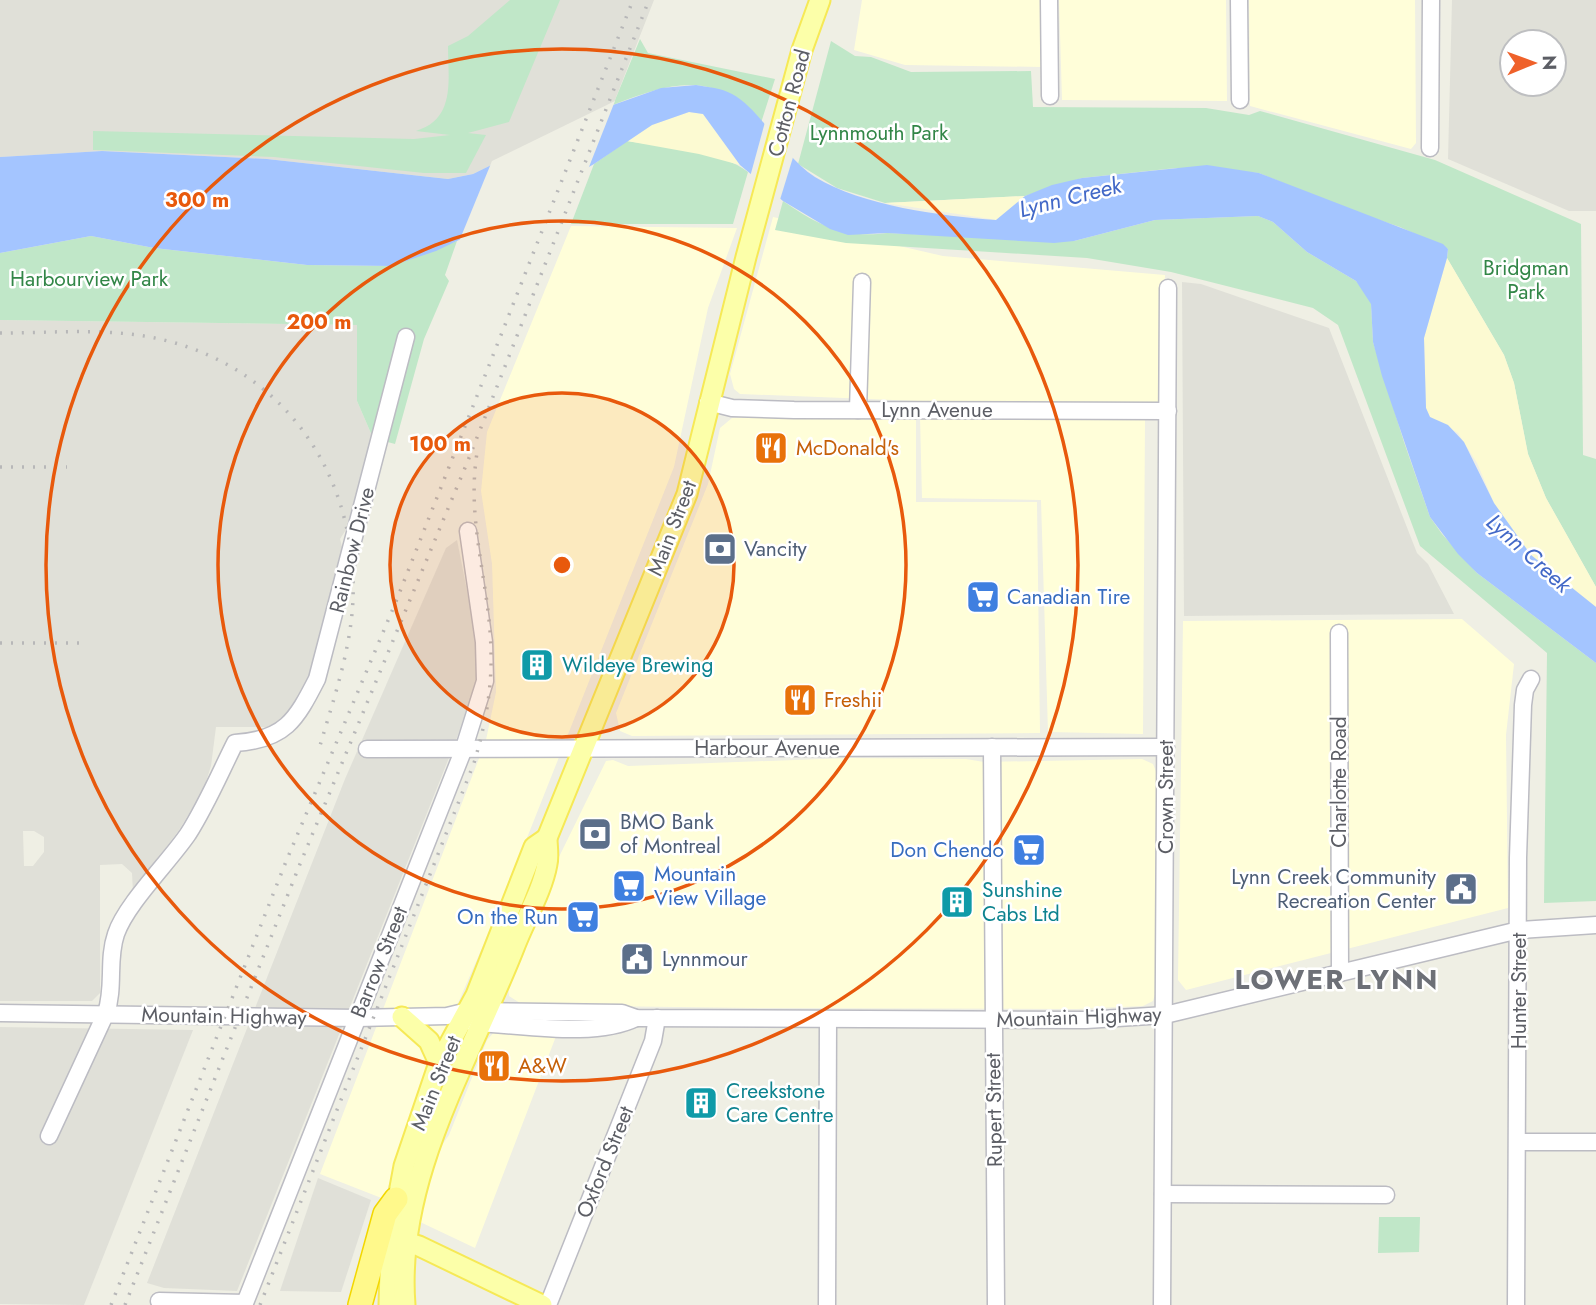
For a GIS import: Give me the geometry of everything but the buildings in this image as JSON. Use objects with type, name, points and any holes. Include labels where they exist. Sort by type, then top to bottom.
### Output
[{"type":"highway","points":[[360,1305],[385,1214],[396,1199]]},
{"type":"main road","name":"Cotton Road","points":[[760,206],[802,50],[820,0]]},
{"type":"main road","name":"Main Street","points":[[389,1305],[390,1255],[396,1199],[439,1063],[469,1017],[547,863],[547,838],[687,494],[708,402],[760,206]]},
{"type":"main road","points":[[402,1017],[429,1041],[439,1063]]},
{"type":"main road","name":"Main Street","points":[[405,1305],[403,1268],[411,1210],[425,1162],[450,1096],[469,1017]]},
{"type":"main road","points":[[390,1255],[396,1247],[406,1242],[542,1305]]},
{"type":"street","points":[[1049,0],[1050,96]]},
{"type":"street","points":[[1239,0],[1240,100]]},
{"type":"street","points":[[1430,148],[1431,0]]},
{"type":"street","points":[[858,410],[862,282]]},
{"type":"street","name":"Crown Street","points":[[1162,1305],[1168,288]]},
{"type":"street","name":"Rainbow Drive","points":[[106,1013],[111,998],[111,954],[116,932],[189,832],[235,743],[261,742],[284,730],[299,713],[317,679],[406,337]]},
{"type":"street","name":"Lynn Avenue","points":[[708,402],[732,408],[1168,411]]},
{"type":"street","name":"Barrow Street","points":[[159,1301],[244,1303],[463,751],[485,681],[484,642],[468,531]]},
{"type":"street","name":"Charlotte Road","points":[[1339,633],[1340,973]]},
{"type":"street","name":"Hunter Street","points":[[1516,1305],[1523,705],[1525,690],[1531,679]]},
{"type":"street","name":"Rupert Street","points":[[992,747],[996,1305]]},
{"type":"street","name":"Harbour Avenue","points":[[367,749],[463,751],[583,748],[1166,747]]},
{"type":"street","name":"Mountain Highway","points":[[0,1013],[469,1017],[567,1028],[621,1025],[636,1018],[1086,1020],[1165,1015],[1519,930],[1596,925]]},
{"type":"street","points":[[49,1136],[106,1013]]},
{"type":"street","name":"Oxford Street","points":[[548,1305],[653,1041],[657,1018]]},
{"type":"street","points":[[827,1305],[828,1019]]},
{"type":"street","points":[[1518,1142],[1596,1142]]},
{"type":"street","points":[[1163,1194],[1387,1195]]},
{"type":"shaded area","points":[[0,0],[654,0],[613,105],[473,174],[448,179],[267,159],[102,151],[0,157]]},
{"type":"shaded area","points":[[862,0],[1043,0],[1043,67],[905,65],[854,50]]},
{"type":"shaded area","points":[[1059,0],[1226,0],[1227,101],[1062,100]]},
{"type":"shaded area","points":[[1249,0],[1415,0],[1416,143],[1411,149],[1250,106]]},
{"type":"shaded area","points":[[1452,0],[1596,0],[1596,211],[1569,211],[1448,159]]},
{"type":"shaded area","points":[[773,217],[943,256],[1165,275],[1160,404],[944,402],[740,394],[734,389],[730,374]]},
{"type":"shaded area","points":[[571,226],[737,228],[708,308],[674,467],[498,911],[423,1084],[384,1199],[320,1174],[486,740],[496,692],[492,564],[481,491],[487,432]]},
{"type":"shaded area","points":[[1182,282],[1201,284],[1329,328],[1417,553],[1428,564],[1454,614],[1184,616]]},
{"type":"shaded area","points":[[0,320],[357,325],[357,401],[373,438],[354,517],[340,539],[344,555],[320,658],[299,704],[276,727],[216,727],[211,766],[203,791],[179,830],[133,893],[132,873],[122,864],[100,865],[100,993],[92,1001],[0,1001]],"holes":[[[23,831],[34,831],[44,837],[44,852],[33,866],[24,866]]]},
{"type":"shaded area","points":[[916,416],[916,502],[1037,502],[1040,733],[632,736],[620,731],[616,713],[708,484],[720,428],[732,418]]},
{"type":"shaded area","points":[[920,417],[1145,420],[1143,734],[1048,732],[1041,500],[922,498]]},
{"type":"shaded area","points":[[457,540],[483,672],[237,1291],[164,1288],[147,1283],[345,779],[446,548]]},
{"type":"shaded area","points":[[1462,619],[1514,664],[1506,735],[1508,908],[1186,990],[1178,980],[1183,621]]},
{"type":"shaded area","points":[[849,758],[966,759],[984,762],[1142,759],[1153,764],[1157,774],[1156,991],[1153,1001],[1143,1006],[1076,1009],[754,1008],[523,1005],[509,996],[508,983],[558,859],[606,761],[613,760],[628,766]]},
{"type":"shaded area","points":[[0,1027],[193,1030],[84,1305],[0,1304]]},
{"type":"shaded area","points":[[496,1030],[558,1031],[475,1248],[418,1221],[438,1151],[449,1135],[487,1040]]},
{"type":"shaded area","points":[[318,1178],[371,1200],[341,1292],[280,1291]]},
{"type":"green space","points":[[510,0],[560,0],[509,122],[468,133],[486,135],[466,173],[424,173],[274,157],[93,150],[93,131],[414,139],[450,135],[416,131],[429,125],[444,108],[448,85],[448,46],[468,36]]},
{"type":"green space","points":[[640,39],[648,53],[775,79],[761,123],[744,106],[726,94],[692,85],[674,86],[613,105]]},
{"type":"green space","name":"Lynnmouth Park","points":[[831,41],[855,56],[871,57],[911,72],[1031,71],[1033,107],[1206,108],[1249,115],[1260,111],[1435,160],[1581,224],[1583,455],[1596,459],[1596,587],[1546,498],[1528,454],[1514,383],[1504,355],[1447,258],[1448,249],[1400,227],[1346,209],[1259,173],[1176,168],[1082,178],[1025,196],[885,203],[837,188],[798,164]]},
{"type":"green space","points":[[627,141],[707,154],[748,172],[733,224],[571,224],[594,164]]},
{"type":"green space","points":[[783,201],[819,223],[858,234],[1074,241],[1155,220],[1258,216],[1273,222],[1307,252],[1356,281],[1371,303],[1373,342],[1430,517],[1477,573],[1596,663],[1596,901],[1544,903],[1547,653],[1420,546],[1338,325],[1313,308],[1171,272],[1087,258],[846,243],[775,230]]},
{"type":"green space","name":"Harbourview Park","points":[[91,236],[154,248],[307,265],[391,266],[457,241],[445,275],[449,281],[424,339],[395,444],[373,438],[357,401],[357,325],[0,320],[0,253]]},
{"type":"green space","points":[[1379,1217],[1420,1217],[1419,1252],[1378,1253]]},
{"type":"sand","points":[[689,112],[703,114],[740,165],[699,154],[627,141],[652,125]]},
{"type":"sand","points":[[1025,196],[997,220],[885,203]]},
{"type":"sand","points":[[1447,258],[1504,355],[1514,383],[1528,454],[1546,498],[1596,587],[1596,607],[1531,555],[1494,503],[1477,463],[1458,433],[1430,417],[1426,408],[1424,338]]},
{"type":"water","name":"Lynn Creek","points":[[696,85],[723,90],[743,101],[793,158],[815,177],[856,195],[903,208],[996,220],[1025,196],[1052,185],[1082,178],[1207,165],[1259,173],[1443,244],[1448,249],[1447,258],[1424,338],[1426,408],[1430,417],[1448,425],[1464,442],[1494,503],[1531,555],[1596,607],[1596,663],[1477,573],[1458,554],[1430,517],[1382,376],[1373,342],[1371,304],[1356,281],[1307,252],[1273,222],[1258,216],[1155,220],[1074,241],[1054,243],[887,233],[848,235],[830,229],[783,201],[740,165],[703,114],[689,112],[652,125],[594,164],[486,227],[436,251],[391,266],[307,265],[154,248],[91,236],[0,253],[0,157],[102,151],[267,159],[448,179],[473,174],[613,105],[661,88]]},
{"type":"pier","points":[[615,101],[587,172],[458,244],[492,161]]},
{"type":"pier","points":[[765,122],[794,154],[779,203],[750,177]]},
{"type":"railway","points":[[111,1305],[285,864],[395,604],[633,0]]},
{"type":"railway","points":[[125,1305],[300,864],[467,463],[649,0]]},
{"type":"railway","points":[[0,333],[103,332],[164,340],[207,355],[246,376],[278,403],[306,435],[327,471],[342,511],[351,554],[353,599],[345,656],[319,749]]},
{"type":"railway","points":[[260,1305],[478,749],[489,694],[491,652],[474,504],[477,453]]},
{"type":"railway","points":[[0,467],[67,467]]},
{"type":"railway","points":[[0,643],[80,643]]},
{"type":"place","name":"McDonald's","points":[[771,448]]},
{"type":"place","name":"Vancity","points":[[720,549]]},
{"type":"place","name":"Canadian Tire","points":[[983,597]]},
{"type":"place","name":"Wildeye Brewing","points":[[537,665]]},
{"type":"place","name":"Freshii","points":[[800,700]]},
{"type":"place","name":"BMO Bank of Montreal","points":[[595,834]]},
{"type":"place","name":"Don Chendo","points":[[1029,850]]},
{"type":"place","name":"Mountain View Village","points":[[629,886]]},
{"type":"place","name":"Lynn Creek Community Recreation Center","points":[[1461,889]]},
{"type":"place","name":"Sunshine Cabs Ltd","points":[[957,902]]},
{"type":"place","name":"On the Run","points":[[583,917]]},
{"type":"place","name":"Lynnmour","points":[[637,959]]},
{"type":"place","name":"A&W","points":[[494,1066]]},
{"type":"place","name":"Creekstone Care Centre","points":[[701,1103]]},
{"type":"district","name":"LOWER LYNN","points":[[1337,979]]},
{"type":"park label","name":"Bridgman Park","points":[[1526,280]]}]
